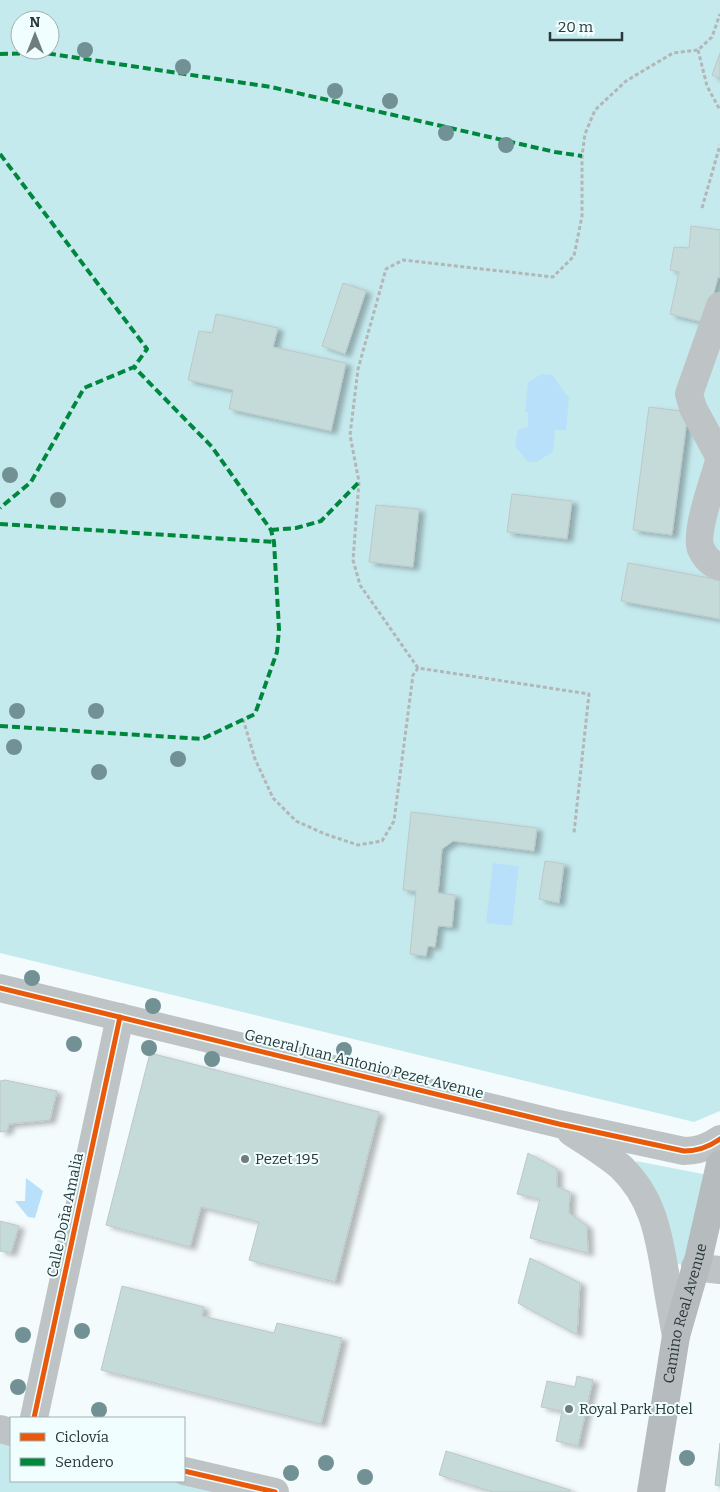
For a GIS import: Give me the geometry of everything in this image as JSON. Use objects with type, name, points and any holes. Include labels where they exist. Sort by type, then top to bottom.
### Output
[{"type":"main road","name":"Camino Real Avenue","points":[[652,1492],[676,1336],[708,1269],[720,1164]]},
{"type":"street","points":[[720,306],[689,394],[693,408],[720,458],[700,526],[700,548],[711,564],[720,567]]},
{"type":"street","name":"General Juan Antonio Pezet Avenue","points":[[0,988],[559,1124],[684,1151],[699,1150],[720,1139]]},
{"type":"street","name":"Calle Doña Amalia","points":[[34,1417],[120,1017]]},
{"type":"street","name":"General Juan Antonio Pezet Avenue","points":[[559,1124],[620,1166],[643,1195],[657,1231],[676,1336]]},
{"type":"street","points":[[185,1471],[261,1490]]},
{"type":"path","points":[[574,833],[589,694],[418,668],[360,585],[353,560],[359,482],[350,435],[358,369],[386,270],[403,260],[553,277],[574,256],[582,216],[582,156],[585,134],[595,110],[626,80],[673,53],[698,50],[712,38],[720,14]]},
{"type":"path","points":[[698,50],[707,86],[720,110]]},
{"type":"path","points":[[702,208],[720,145]]},
{"type":"path","points":[[243,719],[255,759],[273,798],[296,821],[325,834],[358,845],[382,842],[394,821],[413,675],[418,668]]},
{"type":"shaded area","points":[[0,0],[720,0],[720,1111],[694,1122],[0,953]]},
{"type":"shaded area","points":[[541,374],[552,375],[569,398],[566,430],[555,430],[553,452],[536,462],[528,462],[515,446],[518,430],[528,426],[528,413],[525,411],[528,382]]},
{"type":"shaded area","points":[[493,863],[519,866],[512,926],[486,923]]},
{"type":"shaded area","points":[[636,1161],[708,1175],[682,1265],[675,1263]]},
{"type":"shaded area","points":[[26,1178],[43,1191],[35,1218],[28,1217],[15,1201],[25,1201]]},
{"type":"shaded area","points":[[0,1437],[10,1440],[10,1482],[185,1481],[231,1492],[0,1492]]},
{"type":"building","points":[[720,53],[720,78],[712,75]]},
{"type":"building","points":[[691,226],[720,230],[720,278],[718,277],[706,323],[670,314],[679,272],[670,270],[674,247],[689,248]]},
{"type":"building","points":[[343,283],[366,291],[345,354],[322,346]]},
{"type":"building","points":[[216,314],[278,328],[273,347],[346,363],[331,431],[229,409],[233,390],[188,380],[199,331],[212,333]]},
{"type":"building","points":[[649,407],[688,412],[672,535],[633,530]]},
{"type":"building","points":[[512,494],[572,501],[567,539],[507,532]]},
{"type":"building","points":[[376,505],[419,509],[413,567],[369,562]]},
{"type":"building","points":[[628,563],[720,580],[720,619],[621,601]]},
{"type":"building","points":[[411,812],[537,828],[534,851],[453,841],[442,849],[438,893],[455,895],[452,927],[438,926],[435,947],[428,946],[426,956],[410,954],[416,891],[403,890]]},
{"type":"building","points":[[545,861],[564,864],[559,903],[539,899]]},
{"type":"building","name":"Pezet 195","points":[[150,1053],[379,1112],[335,1282],[249,1260],[259,1222],[201,1207],[190,1247],[106,1225]]},
{"type":"building","points":[[5,1080],[57,1091],[50,1120],[9,1124],[7,1131],[0,1132],[0,1081]]},
{"type":"building","points":[[528,1153],[557,1169],[557,1187],[570,1192],[569,1213],[587,1226],[588,1253],[530,1238],[540,1199],[517,1194]]},
{"type":"building","points":[[0,1221],[19,1226],[11,1253],[0,1251]]},
{"type":"building","points":[[530,1258],[580,1283],[577,1335],[518,1303]]},
{"type":"building","points":[[122,1286],[204,1307],[202,1316],[274,1333],[277,1323],[342,1338],[321,1424],[101,1370]]},
{"type":"building","name":"Royal Park Hotel","points":[[577,1376],[593,1380],[578,1446],[556,1441],[562,1411],[541,1407],[547,1381],[575,1387]]},
{"type":"building","points":[[720,1443],[720,1486],[715,1485]]},
{"type":"building","points":[[446,1451],[570,1490],[570,1492],[493,1492],[439,1475]]},
{"type":"marked path","points":[[0,54],[45,53],[271,87],[555,152],[582,156]]},
{"type":"marked path","points":[[0,154],[147,349],[134,367],[84,388],[31,482],[0,508]]},
{"type":"marked path","points":[[0,726],[202,739],[255,714],[277,652],[279,629],[274,542],[271,530],[212,447],[134,367]]},
{"type":"marked path","points":[[271,530],[296,528],[321,521],[359,482]]},
{"type":"marked path","points":[[0,524],[274,542]]},
{"type":"cycle path","points":[[0,988],[559,1124],[684,1151],[703,1148],[720,1139]]},
{"type":"cycle path","points":[[34,1417],[120,1017]]},
{"type":"cycle path","points":[[185,1471],[275,1492]]},
{"type":"place","name":"Pezet 195","points":[[245,1159]]},
{"type":"place","name":"Royal Park Hotel","points":[[569,1409]]}]
